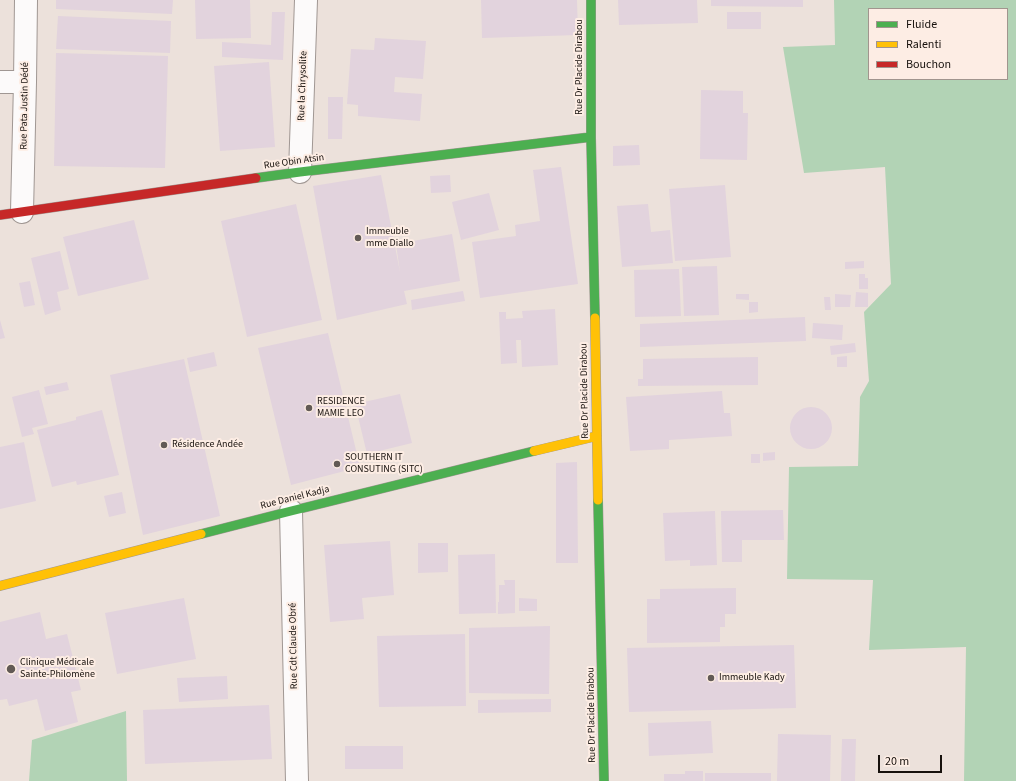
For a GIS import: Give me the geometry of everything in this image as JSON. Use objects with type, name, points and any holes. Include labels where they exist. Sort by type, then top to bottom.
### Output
[{"type":"street","name":"Rue Pata Justin Dédé","points":[[22,212],[26,0]]},
{"type":"street","name":"Rue la Chrysolite","points":[[300,172],[306,0]]},
{"type":"street","name":"Rue Dr Placide Dirabou","points":[[591,0],[591,137],[604,781]]},
{"type":"street","points":[[0,82],[25,82]]},
{"type":"street","name":"Rue Obin Atsin","points":[[0,215],[300,172],[591,137]]},
{"type":"street","name":"Rue Daniel Kadja","points":[[0,586],[291,510],[597,436]]},
{"type":"street","name":"Rue Cdt Claude Obré","points":[[291,510],[297,781]]},
{"type":"green space","points":[[834,0],[1016,0],[1016,781],[964,781],[966,647],[869,650],[873,580],[787,579],[789,467],[858,466],[860,397],[869,381],[864,312],[891,284],[885,167],[804,173],[783,47],[835,45]]},
{"type":"green space","points":[[126,711],[127,781],[29,781],[32,740]]},
{"type":"building","points":[[56,0],[173,0],[172,14],[56,9]]},
{"type":"building","points":[[195,0],[250,0],[251,38],[196,39]]},
{"type":"building","points":[[481,0],[577,0],[578,35],[482,38]]},
{"type":"building","points":[[618,0],[697,0],[698,23],[619,25]]},
{"type":"building","points":[[711,0],[803,0],[803,7],[711,6]]},
{"type":"building","points":[[272,12],[285,12],[283,60],[222,57],[222,42],[271,45]]},
{"type":"building","points":[[727,12],[761,12],[761,29],[727,29]]},
{"type":"building","points":[[58,16],[171,21],[170,53],[56,49]]},
{"type":"building","points":[[375,38],[426,41],[423,79],[395,77],[394,92],[422,94],[420,121],[358,116],[358,105],[347,104],[351,49],[374,50]]},
{"type":"building","points":[[56,53],[168,56],[165,168],[54,166]]},
{"type":"building","points":[[269,62],[275,147],[220,151],[214,66]]},
{"type":"building","points":[[701,90],[743,91],[743,113],[748,113],[747,160],[700,159]]},
{"type":"building","points":[[328,97],[343,97],[342,139],[328,139]]},
{"type":"building","points":[[639,145],[640,165],[613,166],[613,146]]},
{"type":"building","points":[[561,167],[578,284],[480,298],[472,242],[516,236],[515,225],[540,221],[533,170]]},
{"type":"building","name":"Immeuble mme Diallo","points":[[381,175],[400,272],[396,244],[452,234],[460,281],[404,291],[407,304],[337,320],[313,186]]},
{"type":"building","points":[[450,175],[451,192],[431,193],[430,176]]},
{"type":"building","points":[[725,185],[731,257],[675,261],[669,189]]},
{"type":"building","points":[[489,193],[499,230],[461,240],[452,202]]},
{"type":"building","points":[[296,204],[322,320],[247,337],[221,221]]},
{"type":"building","points":[[648,204],[651,232],[670,230],[673,263],[622,267],[617,206]]},
{"type":"building","points":[[134,220],[149,279],[78,296],[63,237]]},
{"type":"building","points":[[60,251],[69,289],[57,292],[61,310],[45,315],[31,258]]},
{"type":"building","points":[[864,261],[864,268],[845,269],[845,262]]},
{"type":"building","points":[[717,266],[719,315],[684,316],[682,267]]},
{"type":"building","points":[[679,269],[681,316],[635,317],[634,270]]},
{"type":"building","points":[[859,274],[865,274],[865,278],[868,278],[868,289],[859,289]]},
{"type":"building","points":[[30,281],[35,305],[24,307],[19,283]]},
{"type":"building","points":[[463,291],[465,301],[412,310],[411,300]]},
{"type":"building","points":[[856,292],[868,293],[868,307],[855,307]]},
{"type":"building","points":[[736,294],[749,294],[749,300],[736,299]]},
{"type":"building","points":[[835,294],[851,295],[850,307],[835,307]]},
{"type":"building","points":[[824,297],[830,297],[831,310],[825,310]]},
{"type":"building","points":[[749,302],[758,302],[758,312],[749,313]]},
{"type":"building","points":[[555,309],[558,365],[522,367],[521,340],[516,340],[517,363],[501,364],[499,312],[506,312],[506,319],[523,318],[522,311]]},
{"type":"building","points":[[805,317],[806,341],[640,347],[640,324]]},
{"type":"building","points":[[0,320],[5,338],[0,339]]},
{"type":"building","points":[[813,323],[843,325],[842,340],[812,338]]},
{"type":"building","name":"RESIDENCE MAMIE LEO","points":[[328,333],[360,467],[291,485],[258,348]]},
{"type":"building","points":[[855,343],[856,352],[831,355],[830,346]]},
{"type":"building","points":[[214,352],[217,366],[190,372],[187,358]]},
{"type":"building","points":[[847,356],[847,367],[837,367],[837,357]]},
{"type":"building","points":[[758,357],[758,385],[638,386],[638,379],[643,379],[643,359]]},
{"type":"building","name":"Résidence Andée","points":[[184,359],[220,516],[143,535],[110,375]]},
{"type":"building","points":[[67,382],[69,390],[46,395],[44,387]]},
{"type":"building","points":[[39,390],[48,424],[32,428],[34,434],[22,437],[12,397]]},
{"type":"building","points":[[722,391],[724,413],[730,413],[732,436],[669,440],[669,449],[630,451],[626,397]]},
{"type":"building","points":[[400,394],[412,443],[367,454],[355,404]]},
{"type":"building","points":[[807,407],[815,407],[826,413],[832,424],[832,432],[826,443],[815,449],[807,449],[796,443],[790,432],[790,424],[796,413]]},
{"type":"building","points":[[102,410],[119,475],[77,485],[76,481],[52,487],[37,430],[76,420],[76,417]]},
{"type":"building","points":[[24,442],[36,501],[0,509],[0,447]]},
{"type":"building","points":[[775,452],[775,460],[763,461],[763,453]]},
{"type":"building","points":[[751,454],[760,454],[760,463],[751,463]]},
{"type":"building","points":[[577,462],[578,563],[556,563],[556,463]]},
{"type":"building","points":[[122,492],[126,513],[109,517],[104,496]]},
{"type":"building","points":[[783,510],[784,540],[742,540],[742,562],[722,562],[721,511]]},
{"type":"building","points":[[715,511],[717,565],[690,566],[690,560],[665,561],[663,513]]},
{"type":"building","points":[[390,541],[394,595],[362,598],[364,619],[330,622],[324,545]]},
{"type":"building","points":[[418,543],[448,543],[448,572],[418,573]]},
{"type":"building","points":[[495,554],[496,613],[459,614],[458,555]]},
{"type":"building","points":[[504,580],[515,580],[515,613],[498,614],[499,585],[505,585]]},
{"type":"building","points":[[736,588],[736,614],[725,614],[725,627],[720,627],[720,642],[647,643],[647,599],[660,599],[660,589]]},
{"type":"building","points":[[184,598],[196,659],[117,674],[105,613]]},
{"type":"building","points":[[519,598],[537,599],[537,611],[519,611]]},
{"type":"building","points":[[40,612],[46,639],[67,634],[81,690],[71,692],[78,722],[45,731],[37,699],[9,706],[7,699],[0,700],[0,622]]},
{"type":"building","points":[[550,626],[549,694],[469,693],[469,628]]},
{"type":"building","points":[[465,634],[466,706],[379,707],[377,636]]},
{"type":"building","name":"Immeuble Kady","points":[[794,645],[796,708],[629,712],[627,648]]},
{"type":"building","points":[[227,676],[228,699],[179,702],[177,678]]},
{"type":"building","points":[[551,699],[551,712],[478,713],[478,700]]},
{"type":"building","points":[[269,705],[272,759],[145,764],[143,710]]},
{"type":"building","points":[[711,721],[713,753],[649,756],[648,723]]},
{"type":"building","points":[[778,734],[831,735],[830,781],[777,781]]},
{"type":"building","points":[[842,739],[856,739],[855,781],[841,781]]},
{"type":"building","points":[[345,746],[403,746],[403,769],[345,769]]},
{"type":"building","points":[[685,771],[703,771],[703,781],[685,781]]},
{"type":"building","points":[[705,773],[771,773],[771,781],[705,781]]},
{"type":"building","points":[[664,774],[685,774],[685,781],[664,781]]},
{"type":"traffic: fast","points":[[591,0],[591,137],[595,318]]},
{"type":"traffic: fast","points":[[256,178],[591,137]]},
{"type":"traffic: fast","points":[[201,534],[534,451]]},
{"type":"traffic: fast","points":[[598,500],[604,781]]},
{"type":"traffic: slow","points":[[595,318],[598,500]]},
{"type":"traffic: slow","points":[[534,451],[597,436]]},
{"type":"traffic: slow","points":[[0,586],[201,534]]},
{"type":"traffic: jam","points":[[0,215],[256,178]]},
{"type":"place","name":"Immeuble mme Diallo","points":[[358,238]]},
{"type":"place","name":"RESIDENCE MAMIE LEO","points":[[309,408]]},
{"type":"place","name":"Résidence Andée","points":[[164,445]]},
{"type":"place","name":"SOUTHERN IT CONSUTING (SITC)","points":[[337,464]]},
{"type":"place","name":"Clinique Médicale Sainte-Philomène","points":[[11,669]]},
{"type":"place","name":"Immeuble Kady","points":[[711,678]]}]
